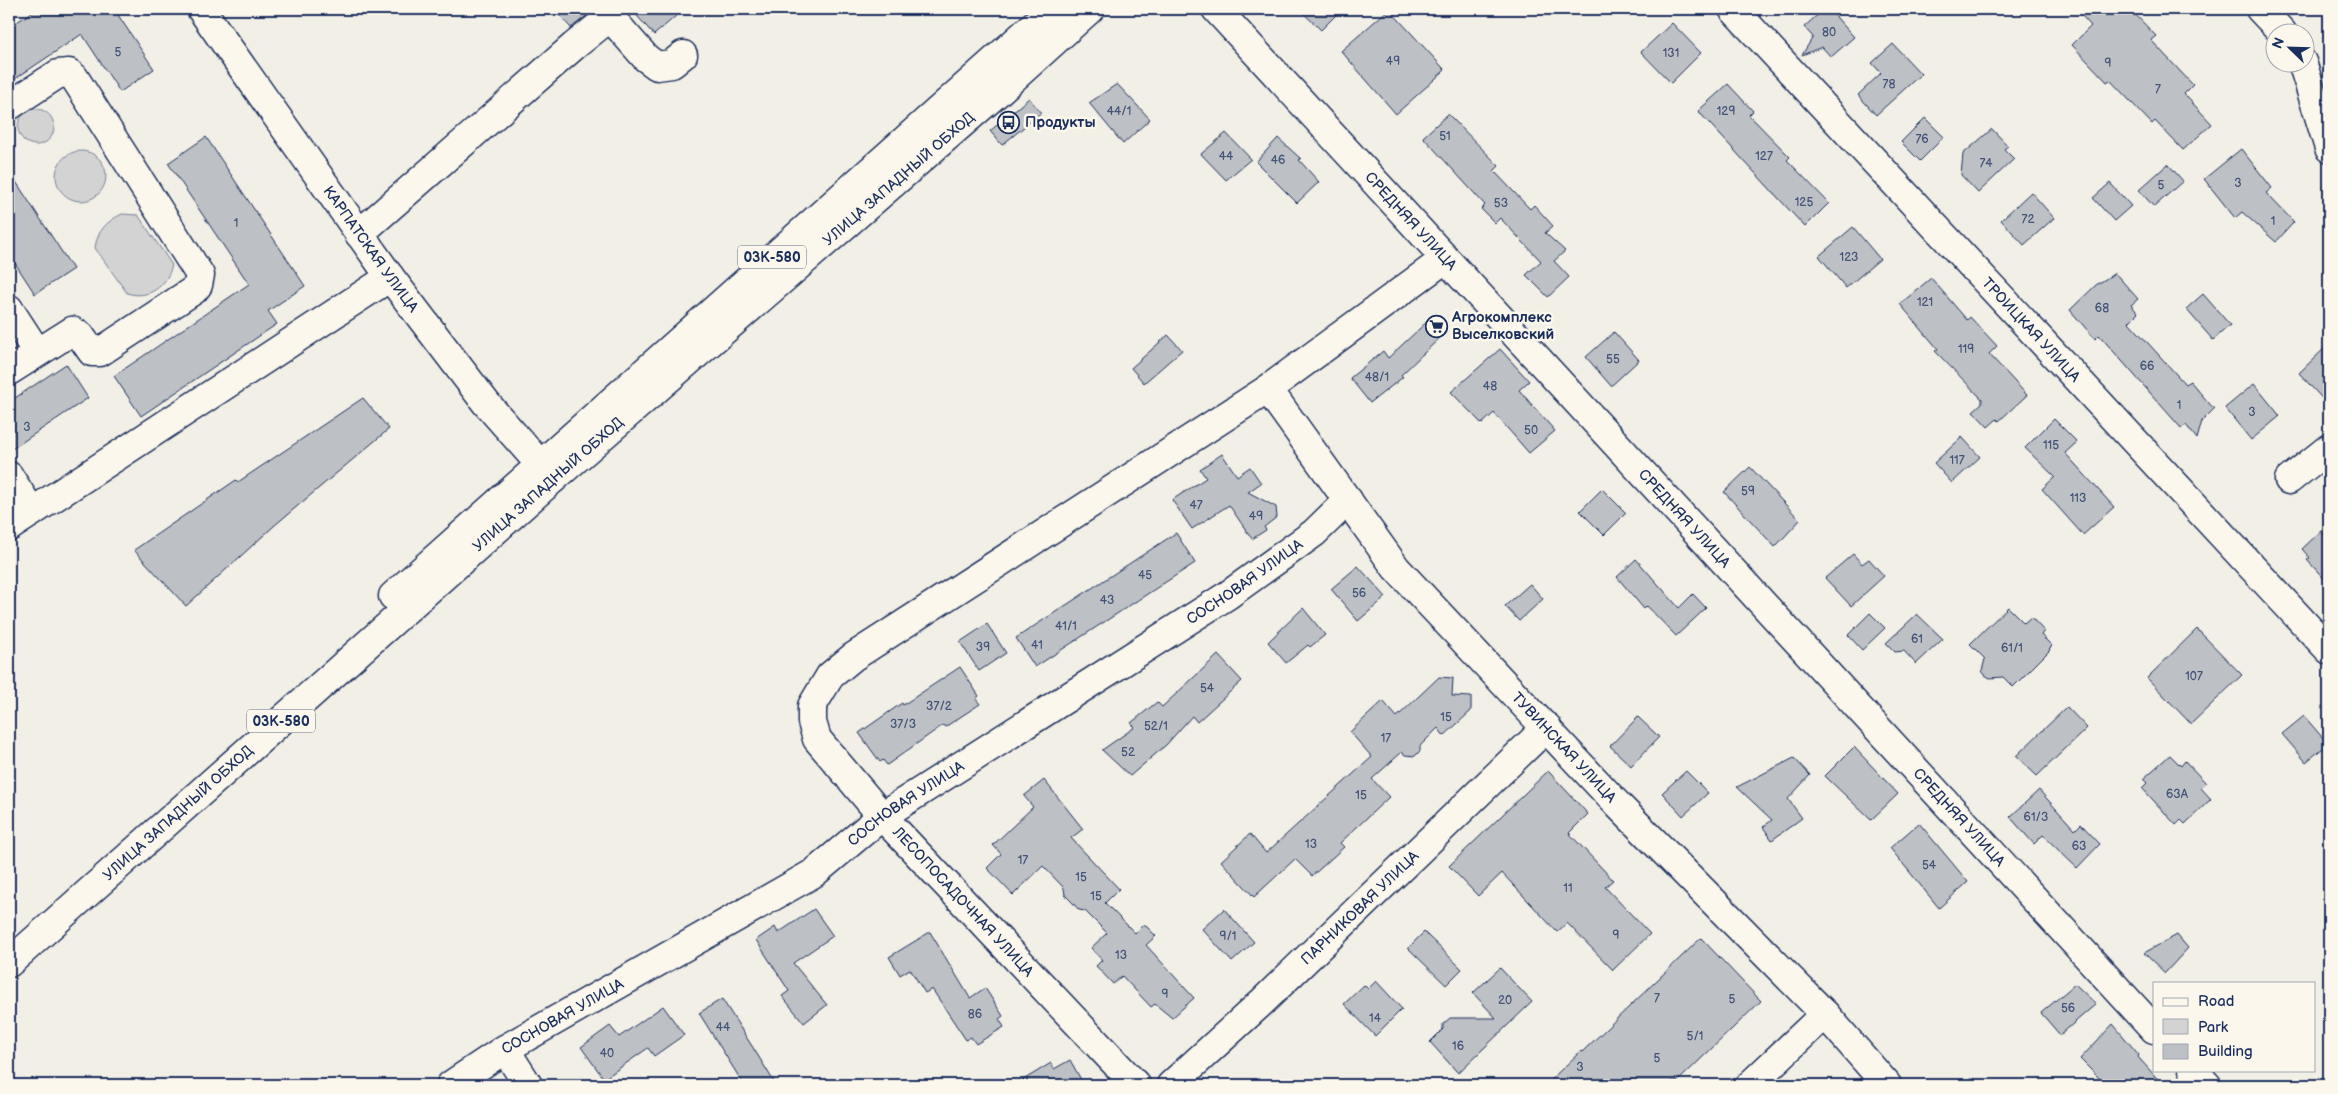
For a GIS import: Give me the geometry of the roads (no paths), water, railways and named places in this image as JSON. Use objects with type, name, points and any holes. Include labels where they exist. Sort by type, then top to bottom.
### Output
[{"type":"main road","name":"КАРПАТСКАЯ УЛИЦА","points":[[201,9],[390,277],[486,403],[546,471]]},
{"type":"main road","name":"УЛИЦА ЗАПАДНЫЙ ОБХОД","points":[[9,963],[1052,9]]},
{"type":"main road","name":"УЛИЦА ЗАПАДНЫЙ ОБХОД","points":[[9,938],[546,471],[996,94],[1090,9]]},
{"type":"main road","name":"СРЕДНЯЯ УЛИЦА","points":[[1216,9],[2153,1027]]},
{"type":"main road","name":"ТРОИЦКАЯ УЛИЦА","points":[[1733,9],[2329,650]]},
{"type":"main road","points":[[2260,9],[2272,22]]},
{"type":"main road","points":[[359,234],[574,46],[611,11],[646,58],[657,66],[672,64],[682,56]]},
{"type":"main road","points":[[2305,72],[2329,148]]},
{"type":"main road","points":[[9,106],[58,74],[69,73],[74,77],[200,275],[198,286],[194,290],[100,352],[92,352],[80,335],[72,331],[9,371]]},
{"type":"main road","points":[[1268,389],[1445,259]]},
{"type":"main road","points":[[9,527],[390,277]]},
{"type":"main road","points":[[9,309],[37,352]]},
{"type":"main road","name":"ТУВИНСКАЯ УЛИЦА","points":[[1268,389],[1396,568],[1618,805],[1825,1014],[1887,1085]]},
{"type":"main road","name":"ЛЕСОПОСАДОЧНАЯ УЛИЦА","points":[[1136,1085],[882,816],[817,739],[812,722],[812,706],[830,676],[853,657],[1268,389]]},
{"type":"main road","points":[[2289,480],[2329,448]]},
{"type":"main road","points":[[9,476],[32,512]]},
{"type":"main road","name":"СОСНОВАЯ УЛИЦА","points":[[451,1085],[505,1049],[814,873],[882,816],[1228,595],[1314,533],[1348,500]]},
{"type":"main road","name":"ПАРНИКОВАЯ УЛИЦА","points":[[1171,1085],[1263,1001],[1546,727]]},
{"type":"main road","points":[[1750,1085],[1825,1014]]},
{"type":"main road","points":[[505,1049],[528,1085]]},
{"type":"main road","points":[[2195,1072],[2207,1085]]},
{"type":"place","name":"Продукты","points":[[1009,122]]},
{"type":"place","name":"Агрокомплекс Выселковский","points":[[1436,326]]}]
